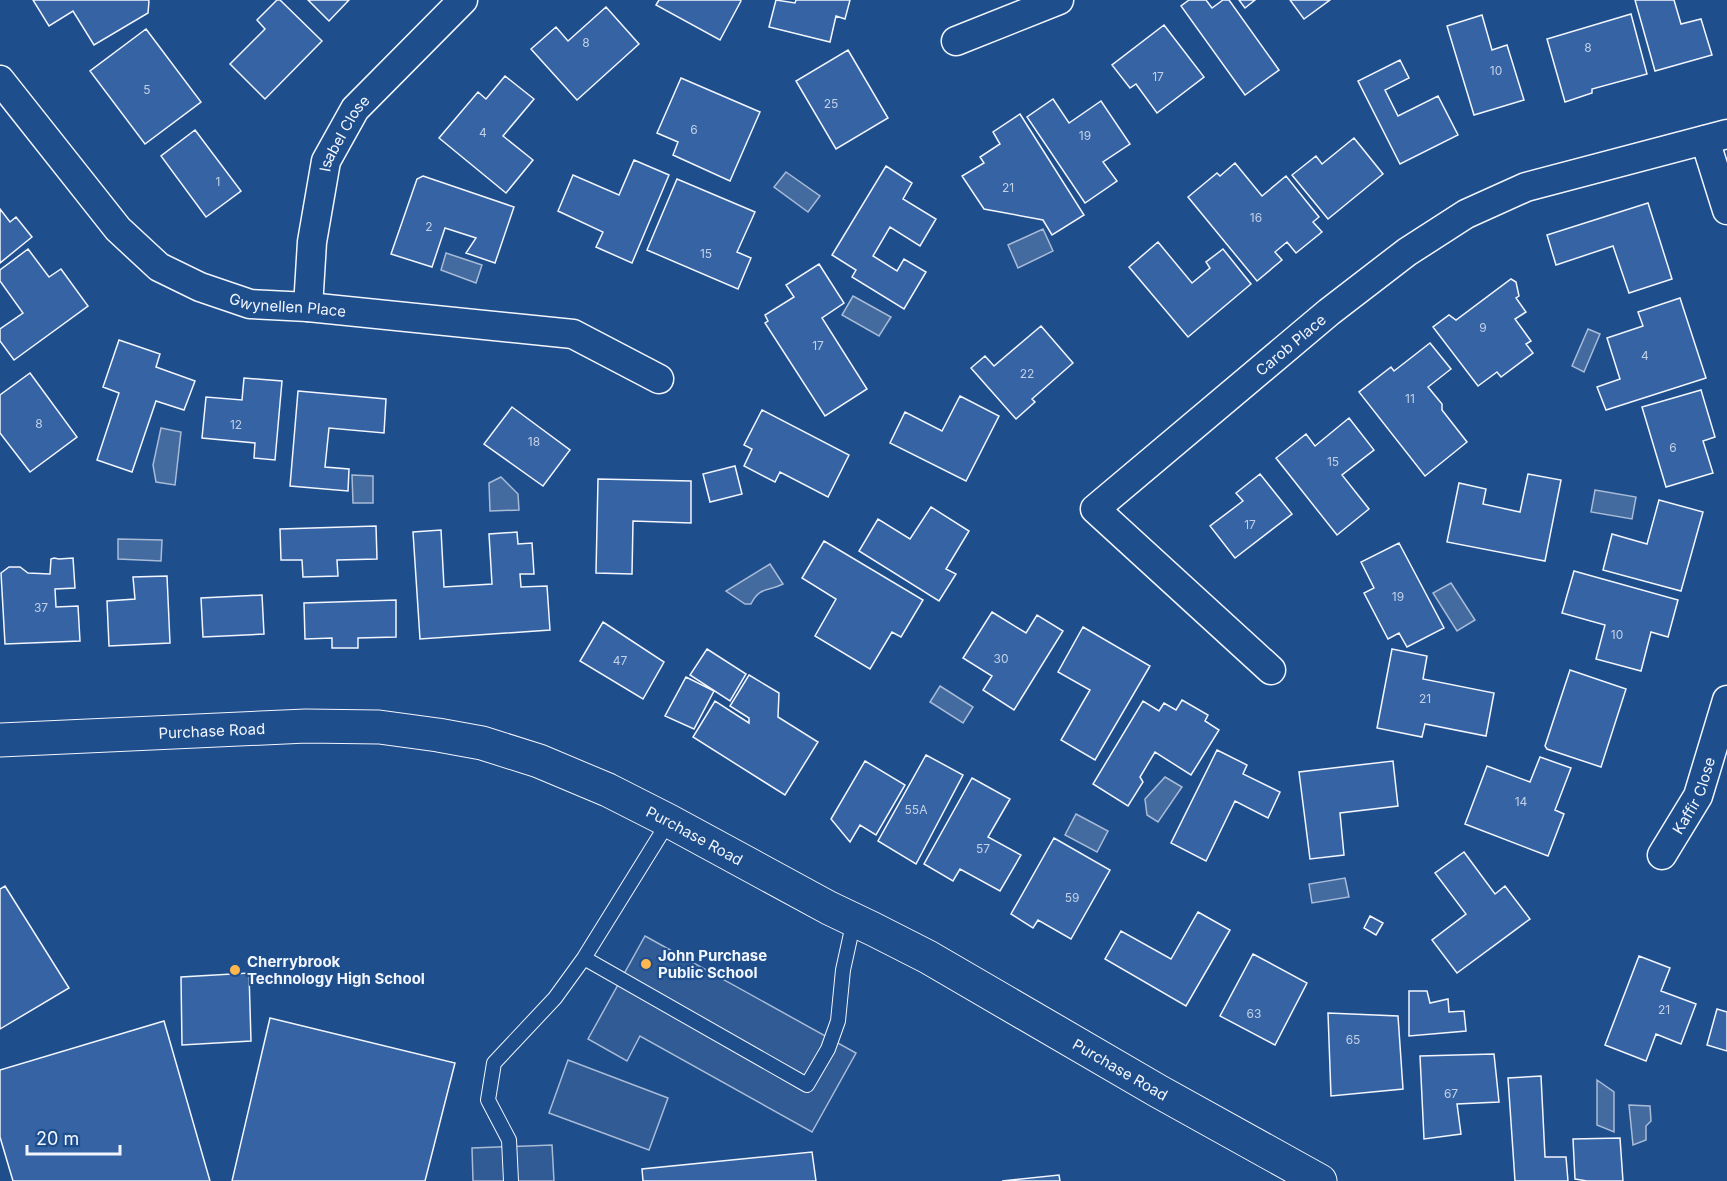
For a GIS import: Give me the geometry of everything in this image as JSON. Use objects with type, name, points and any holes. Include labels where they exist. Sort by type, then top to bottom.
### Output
[{"type":"main road","name":"Purchase Road","points":[[0,740],[306,726],[379,727],[482,743],[539,761],[608,790],[829,908],[928,957],[1158,1091],[1320,1181]]},
{"type":"street","name":"Isabel Close","points":[[308,307],[312,242],[326,161],[355,109],[463,0]]},
{"type":"street","points":[[956,41],[1059,0]]},
{"type":"street","name":"Gwynellen Place","points":[[0,80],[118,229],[159,267],[200,286],[250,304],[308,307],[573,334],[659,379]]},
{"type":"street","points":[[1716,137],[1727,210]]},
{"type":"street","name":"Carob Place","points":[[1270,670],[1095,509],[1329,312],[1407,252],[1466,214],[1526,188],[1716,137]]},
{"type":"street","name":"Kaffir Close","points":[[1662,855],[1698,796],[1727,699]]},
{"type":"lane","points":[[511,1181],[509,1140],[488,1100],[494,1063],[555,998],[584,958],[669,821]]},
{"type":"lane","points":[[584,958],[807,1085],[828,1049],[838,1021],[843,970],[854,920]]},
{"type":"shaded area","points":[[786,172],[820,196],[808,212],[774,187]]},
{"type":"shaded area","points":[[1043,229],[1053,251],[1018,268],[1008,245]]},
{"type":"shaded area","points":[[446,253],[482,265],[476,283],[441,270]]},
{"type":"shaded area","points":[[853,296],[891,317],[879,336],[842,315]]},
{"type":"shaded area","points":[[1588,329],[1600,334],[1584,372],[1572,366]]},
{"type":"shaded area","points":[[161,428],[181,432],[175,485],[156,482],[153,465]]},
{"type":"shaded area","points":[[352,475],[373,476],[373,503],[353,503]]},
{"type":"shaded area","points":[[501,477],[518,494],[519,510],[490,511],[489,483]]},
{"type":"shaded area","points":[[1595,490],[1636,497],[1632,519],[1591,512]]},
{"type":"shaded area","points":[[118,539],[162,540],[161,561],[118,559]]},
{"type":"shaded area","points":[[770,564],[783,584],[761,592],[751,604],[745,604],[726,591]]},
{"type":"shaded area","points":[[1451,583],[1475,620],[1457,631],[1433,593]]},
{"type":"shaded area","points":[[940,686],[973,707],[963,723],[930,702]]},
{"type":"shaded area","points":[[1165,777],[1182,787],[1158,822],[1147,815],[1145,799]]},
{"type":"shaded area","points":[[1076,814],[1108,831],[1097,852],[1065,835]]},
{"type":"shaded area","points":[[1345,878],[1349,897],[1312,903],[1309,884]]},
{"type":"shaded area","points":[[645,936],[856,1053],[812,1132],[640,1036],[627,1061],[588,1039]]},
{"type":"shaded area","points":[[568,1060],[668,1098],[649,1150],[549,1113]]},
{"type":"shaded area","points":[[1597,1080],[1614,1092],[1614,1132],[1597,1125]]},
{"type":"shaded area","points":[[1629,1105],[1650,1106],[1651,1121],[1646,1126],[1646,1140],[1633,1145]]},
{"type":"shaded area","points":[[552,1145],[554,1181],[473,1181],[472,1148]]},
{"type":"building","points":[[33,0],[149,1],[148,13],[94,45],[73,11],[49,26]]},
{"type":"building","points":[[277,0],[280,0],[322,41],[265,99],[230,64],[265,29],[257,20]]},
{"type":"building","points":[[308,0],[349,0],[329,21]]},
{"type":"building","points":[[659,0],[741,1],[720,40],[656,5]]},
{"type":"building","points":[[776,0],[795,3],[796,0],[850,0],[845,19],[836,16],[830,42],[769,27]]},
{"type":"building","points":[[1189,0],[1206,0],[1212,8],[1223,0],[1229,0],[1279,70],[1245,95],[1181,6]]},
{"type":"building","points":[[1239,0],[1255,0],[1245,8]]},
{"type":"building","points":[[1290,0],[1330,0],[1304,19]]},
{"type":"building","points":[[1635,0],[1674,0],[1681,24],[1701,19],[1712,55],[1655,71]]},
{"type":"building","points":[[606,7],[639,44],[577,100],[531,49],[556,27],[568,41]]},
{"type":"building","points":[[1631,14],[1647,74],[1592,89],[1592,93],[1565,102],[1547,39]]},
{"type":"building","points":[[1482,15],[1492,50],[1507,45],[1524,100],[1474,115],[1447,26]]},
{"type":"building","points":[[1164,25],[1204,77],[1157,113],[1136,84],[1130,88],[1112,65]]},
{"type":"building","points":[[146,29],[201,102],[145,144],[90,71]]},
{"type":"building","points":[[848,50],[888,118],[836,149],[796,81]]},
{"type":"building","points":[[1400,60],[1409,78],[1385,90],[1398,116],[1438,96],[1458,135],[1400,164],[1358,81]]},
{"type":"building","points":[[505,76],[534,99],[503,136],[533,160],[506,193],[439,138],[478,92],[486,99]]},
{"type":"building","points":[[681,78],[760,112],[730,181],[673,155],[678,142],[657,133]]},
{"type":"building","points":[[1053,99],[1069,123],[1101,101],[1130,144],[1103,162],[1117,181],[1085,203],[1027,117]]},
{"type":"building","points":[[1020,114],[1084,215],[1052,235],[1043,220],[984,209],[962,176],[984,163],[980,157],[1000,144],[993,132]]},
{"type":"building","points":[[195,130],[241,191],[206,217],[161,156]]},
{"type":"building","points":[[1354,138],[1383,174],[1328,219],[1292,175],[1316,156],[1322,164]]},
{"type":"building","points":[[634,160],[669,175],[632,263],[596,247],[603,232],[558,211],[573,175],[619,195]]},
{"type":"building","points":[[1235,163],[1262,196],[1286,176],[1319,217],[1313,222],[1322,232],[1296,253],[1287,242],[1275,252],[1282,260],[1257,281],[1188,197],[1217,173],[1220,176]]},
{"type":"building","points":[[886,166],[912,183],[903,199],[936,219],[920,246],[890,227],[873,256],[897,271],[904,259],[926,272],[904,309],[852,277],[856,270],[832,255]]},
{"type":"building","points":[[423,176],[514,207],[495,263],[466,253],[476,238],[445,228],[432,267],[391,254],[417,179]]},
{"type":"building","points":[[677,179],[755,212],[737,252],[751,258],[738,289],[647,250]]},
{"type":"building","points":[[1648,203],[1672,279],[1629,293],[1613,246],[1556,265],[1547,235]]},
{"type":"building","points":[[0,209],[10,222],[16,217],[32,237],[0,263]]},
{"type":"building","points":[[1158,242],[1192,283],[1210,268],[1206,262],[1223,249],[1251,284],[1188,337],[1129,267]]},
{"type":"building","points":[[28,249],[49,277],[61,269],[88,306],[14,360],[0,341],[0,329],[23,313],[0,281],[0,270]]},
{"type":"building","points":[[819,264],[844,303],[822,318],[867,389],[825,416],[765,323],[768,321],[765,315],[794,297],[786,285]]},
{"type":"building","points":[[1511,279],[1516,282],[1519,296],[1516,298],[1526,312],[1515,319],[1531,341],[1526,344],[1533,353],[1501,377],[1497,372],[1478,386],[1433,327],[1449,315],[1456,320]]},
{"type":"building","points":[[1680,298],[1706,378],[1606,410],[1597,387],[1620,379],[1607,338],[1643,326],[1638,312]]},
{"type":"building","points":[[1041,326],[1073,363],[1032,399],[1035,402],[1016,419],[971,368],[985,356],[994,366]]},
{"type":"building","points":[[119,340],[160,354],[156,367],[195,381],[184,410],[156,401],[132,472],[97,460],[119,393],[103,387]]},
{"type":"building","points":[[1430,343],[1451,369],[1428,387],[1442,404],[1442,410],[1467,442],[1425,476],[1359,392],[1391,367],[1394,371]]},
{"type":"building","points":[[30,373],[77,437],[30,472],[0,433],[0,395]]},
{"type":"building","points":[[244,378],[282,381],[275,460],[254,458],[255,443],[202,438],[206,397],[242,400]]},
{"type":"building","points":[[1701,390],[1715,437],[1703,441],[1713,473],[1666,487],[1642,407]]},
{"type":"building","points":[[298,391],[386,399],[384,433],[329,428],[325,467],[349,469],[348,491],[290,486]]},
{"type":"building","points":[[960,396],[999,416],[966,481],[890,443],[905,412],[942,431]]},
{"type":"building","points":[[512,407],[570,450],[543,486],[484,444]]},
{"type":"building","points":[[762,410],[849,455],[828,497],[780,472],[775,482],[744,466],[752,449],[744,445]]},
{"type":"building","points":[[1349,418],[1374,450],[1342,475],[1369,509],[1337,535],[1276,458],[1306,434],[1315,446]]},
{"type":"building","points":[[735,466],[742,494],[710,502],[703,474]]},
{"type":"building","points":[[1260,474],[1292,514],[1235,558],[1210,526],[1243,501],[1236,493]]},
{"type":"building","points":[[1528,474],[1561,480],[1545,561],[1447,542],[1459,483],[1486,489],[1483,504],[1520,512]]},
{"type":"building","points":[[598,479],[691,481],[691,523],[633,521],[632,574],[596,573]]},
{"type":"building","points":[[1659,500],[1703,512],[1681,591],[1603,570],[1612,534],[1647,544]]},
{"type":"building","points":[[931,507],[969,531],[946,569],[956,574],[939,601],[859,551],[878,519],[910,539]]},
{"type":"building","points":[[376,526],[377,559],[337,560],[338,576],[303,577],[302,560],[281,560],[280,529]]},
{"type":"building","points":[[441,530],[444,587],[492,584],[489,534],[517,532],[518,544],[532,543],[534,574],[520,574],[521,587],[547,586],[550,630],[420,639],[413,532]]},
{"type":"building","points":[[824,541],[923,600],[901,637],[892,632],[870,669],[815,636],[836,599],[802,578]]},
{"type":"building","points":[[1399,543],[1444,628],[1407,647],[1399,633],[1388,639],[1364,593],[1374,588],[1361,562]]},
{"type":"building","points":[[73,558],[75,588],[55,589],[56,607],[78,606],[80,641],[5,644],[1,573],[9,567],[20,567],[28,573],[50,574],[51,559]]},
{"type":"building","points":[[1574,571],[1678,600],[1668,637],[1651,632],[1641,671],[1596,659],[1605,625],[1562,613]]},
{"type":"building","points":[[167,576],[170,643],[109,646],[107,601],[135,599],[133,577]]},
{"type":"building","points":[[262,595],[264,634],[203,637],[201,598]]},
{"type":"building","points":[[396,600],[396,637],[358,638],[358,648],[332,648],[332,638],[305,639],[304,603]]},
{"type":"building","points":[[992,612],[1026,633],[1037,615],[1063,631],[1014,710],[983,690],[992,676],[963,658]]},
{"type":"building","points":[[603,622],[664,662],[643,699],[580,661]]},
{"type":"building","points":[[1083,627],[1150,666],[1095,760],[1061,740],[1090,690],[1058,672]]},
{"type":"building","points":[[707,649],[746,674],[730,701],[690,675]]},
{"type":"building","points":[[1392,649],[1427,656],[1423,679],[1494,693],[1486,736],[1425,724],[1422,737],[1377,728]]},
{"type":"building","points":[[1570,670],[1626,689],[1601,767],[1547,749],[1545,746]]},
{"type":"building","points":[[749,675],[779,693],[778,717],[818,742],[785,795],[693,737],[715,701],[749,723],[749,718],[730,706]]},
{"type":"building","points":[[686,677],[714,691],[694,729],[665,716]]},
{"type":"building","points":[[1182,700],[1208,715],[1205,721],[1219,730],[1191,775],[1155,752],[1140,777],[1143,782],[1128,806],[1093,784],[1143,701],[1159,711],[1164,703],[1176,710]]},
{"type":"building","points":[[1217,750],[1247,765],[1243,774],[1280,792],[1268,818],[1235,801],[1206,861],[1171,843]]},
{"type":"building","points":[[926,755],[963,775],[916,864],[878,841]]},
{"type":"building","points":[[1540,757],[1571,768],[1555,810],[1564,814],[1548,856],[1465,824],[1487,766],[1530,782]]},
{"type":"building","points":[[865,761],[905,785],[876,835],[860,825],[850,842],[831,819]]},
{"type":"building","points":[[1393,761],[1398,806],[1340,813],[1344,855],[1310,859],[1299,772]]},
{"type":"building","points":[[972,778],[1010,799],[988,837],[1021,855],[1000,891],[960,869],[953,881],[924,864]]},
{"type":"building","points":[[1054,838],[1110,870],[1071,939],[1038,920],[1033,928],[1011,914]]},
{"type":"building","points":[[1464,852],[1495,894],[1505,886],[1530,919],[1457,973],[1432,940],[1466,914],[1435,873]]},
{"type":"building","points":[[5,886],[69,988],[0,1029],[0,889]]},
{"type":"building","points":[[1198,912],[1230,930],[1186,1006],[1105,959],[1121,931],[1171,959]]},
{"type":"building","points":[[1370,916],[1383,923],[1376,935],[1364,928]]},
{"type":"building","points":[[1253,954],[1307,983],[1275,1045],[1220,1016]]},
{"type":"building","points":[[1639,956],[1670,968],[1661,991],[1696,1004],[1681,1044],[1656,1034],[1646,1061],[1605,1045]]},
{"type":"building","points":[[249,973],[251,1041],[182,1045],[181,977]]},
{"type":"building","points":[[1409,991],[1427,991],[1430,1003],[1448,999],[1449,1012],[1464,1011],[1466,1031],[1409,1036]]},
{"type":"building","points":[[1717,1009],[1727,1012],[1727,1051],[1707,1045]]},
{"type":"building","points":[[1328,1013],[1398,1016],[1403,1089],[1331,1096]]},
{"type":"building","points":[[270,1018],[455,1063],[425,1181],[232,1181]]},
{"type":"building","points":[[164,1021],[210,1181],[13,1181],[0,1137],[0,1070]]},
{"type":"building","points":[[1494,1054],[1499,1102],[1457,1104],[1461,1134],[1424,1139],[1420,1056]]},
{"type":"building","points":[[1541,1076],[1545,1157],[1566,1157],[1568,1181],[1515,1181],[1508,1078]]},
{"type":"building","points":[[1620,1138],[1623,1181],[1575,1179],[1573,1139]]},
{"type":"building","points":[[812,1152],[816,1181],[643,1181],[642,1169]]},
{"type":"building","points":[[1059,1175],[1060,1181],[1002,1181]]},
{"type":"place","name":"John Purchase Public School","points":[[646,964]]},
{"type":"place","name":"Cherrybrook Technology High School","points":[[235,970]]}]
